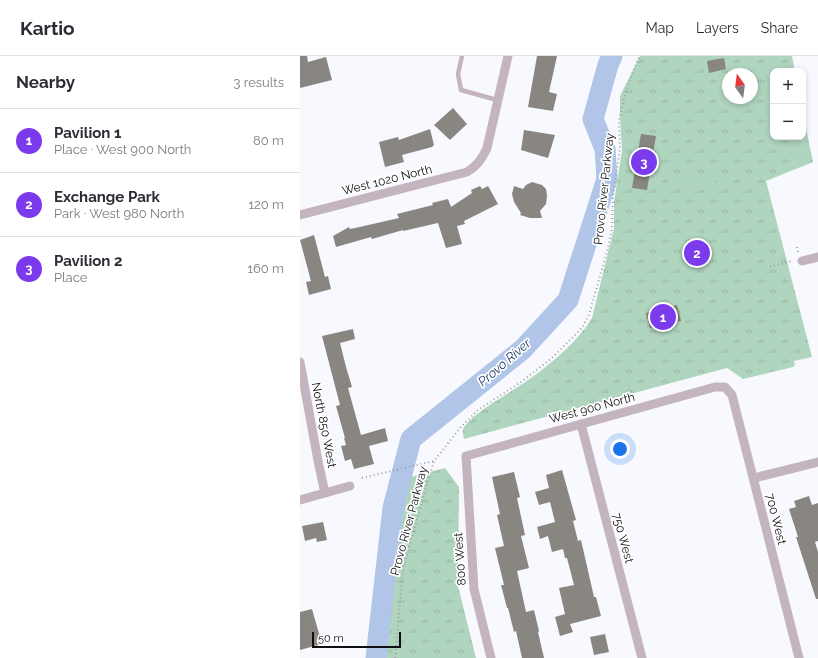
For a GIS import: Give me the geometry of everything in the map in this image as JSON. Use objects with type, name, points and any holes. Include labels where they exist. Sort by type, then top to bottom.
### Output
[{"type":"street","points":[[498,100],[508,56]]},
{"type":"street","name":"West 1020 North","points":[[300,215],[467,172],[478,164],[482,158],[498,100]]},
{"type":"street","points":[[802,261],[818,257]]},
{"type":"street","name":"North 850 West","points":[[300,362],[325,493]]},
{"type":"street","name":"West 900 North","points":[[466,456],[715,387],[725,387]]},
{"type":"street","name":"700 West","points":[[725,387],[732,395],[799,658]]},
{"type":"street","name":"750 West","points":[[581,424],[642,658]]},
{"type":"street","name":"800 West","points":[[466,456],[474,589],[491,658]]},
{"type":"street","points":[[754,478],[818,462]]},
{"type":"street","points":[[300,500],[350,486]]},
{"type":"lane","points":[[462,56],[458,74],[461,90],[498,100]]},
{"type":"path","name":"Provo River Parkway","points":[[395,658],[403,568],[434,461],[460,428],[478,410],[521,382],[552,358],[582,328],[589,314],[608,248],[612,227],[613,194],[620,149],[619,120],[626,91],[640,56]]},
{"type":"path","points":[[770,266],[788,262]]},
{"type":"path","points":[[362,478],[434,461]]},
{"type":"green space","points":[[640,56],[792,56],[794,68],[770,68],[770,140],[806,140],[806,128],[813,162],[766,181],[812,357],[794,361],[795,365],[793,367],[743,379],[727,368],[464,439],[463,428],[469,421],[487,407],[534,376],[556,358],[577,338],[592,318],[614,228],[614,202],[622,150],[620,96]]},
{"type":"green space","points":[[788,140],[804,140],[810,162],[794,166]]},
{"type":"green space","points":[[713,172],[716,186],[684,194],[680,180]]},
{"type":"green space","points":[[445,468],[459,487],[458,586],[476,658],[382,658],[396,538],[407,478]]},
{"type":"building","points":[[300,56],[307,56],[308,62],[326,57],[332,80],[300,88]]},
{"type":"building","points":[[537,56],[557,56],[549,92],[557,94],[553,111],[528,107]]},
{"type":"building","points":[[724,58],[726,68],[709,73],[707,61]]},
{"type":"building","points":[[453,108],[467,124],[450,140],[434,125]]},
{"type":"building","points":[[430,129],[434,145],[432,147],[402,155],[404,162],[385,167],[379,142],[398,137],[399,140]]},
{"type":"building","points":[[524,130],[555,135],[548,158],[521,150]]},
{"type":"building","points":[[641,134],[656,136],[647,190],[632,188]]},
{"type":"building","points":[[532,182],[542,185],[546,189],[546,204],[540,211],[542,218],[530,218],[520,215],[521,213],[514,202],[512,194],[514,186],[523,189],[526,185]]},
{"type":"building","points":[[480,186],[482,189],[488,186],[498,204],[464,221],[465,224],[457,226],[462,244],[446,248],[438,223],[403,230],[372,239],[371,237],[336,247],[333,236],[349,227],[350,229],[399,218],[397,214],[433,205],[432,203],[448,199],[451,207],[472,193],[471,190]]},
{"type":"building","points":[[314,235],[325,277],[328,276],[331,289],[309,295],[306,282],[311,281],[300,240]]},
{"type":"building","points":[[677,305],[681,321],[650,328],[646,313]]},
{"type":"building","points":[[353,329],[355,339],[340,343],[352,387],[348,388],[361,435],[385,428],[388,441],[369,446],[374,464],[354,469],[351,459],[345,461],[341,446],[346,445],[336,406],[340,405],[322,336]]},
{"type":"building","points":[[562,470],[576,520],[573,521],[578,541],[581,540],[594,597],[596,597],[601,616],[570,624],[573,632],[560,636],[555,617],[565,614],[559,588],[574,585],[563,549],[552,552],[548,536],[540,539],[537,527],[555,522],[550,502],[539,505],[535,492],[549,488],[546,475]]},
{"type":"building","points":[[514,472],[520,497],[517,498],[525,535],[521,536],[529,568],[517,571],[526,612],[534,610],[544,658],[522,658],[516,631],[514,632],[501,585],[504,585],[495,548],[504,546],[497,515],[500,514],[492,477]]},
{"type":"building","points":[[809,496],[812,505],[818,503],[818,541],[815,542],[818,552],[818,599],[816,599],[796,537],[798,537],[789,509],[796,507],[794,501]]},
{"type":"building","points":[[323,522],[327,540],[317,542],[316,538],[305,541],[302,526]]},
{"type":"building","points":[[312,609],[322,644],[300,650],[300,612]]},
{"type":"building","points":[[605,634],[609,652],[594,655],[590,637]]},
{"type":"waterway","name":"Provo River","points":[[376,658],[393,508],[411,439],[523,349],[568,300],[607,179],[605,149],[593,119],[608,65],[612,56]]},
{"type":"place","name":"Pavilion 2","points":[[644,162]]},
{"type":"place","name":"Exchange Park","points":[[697,253]]},
{"type":"place","name":"Pavilion 1","points":[[663,317]]}]
